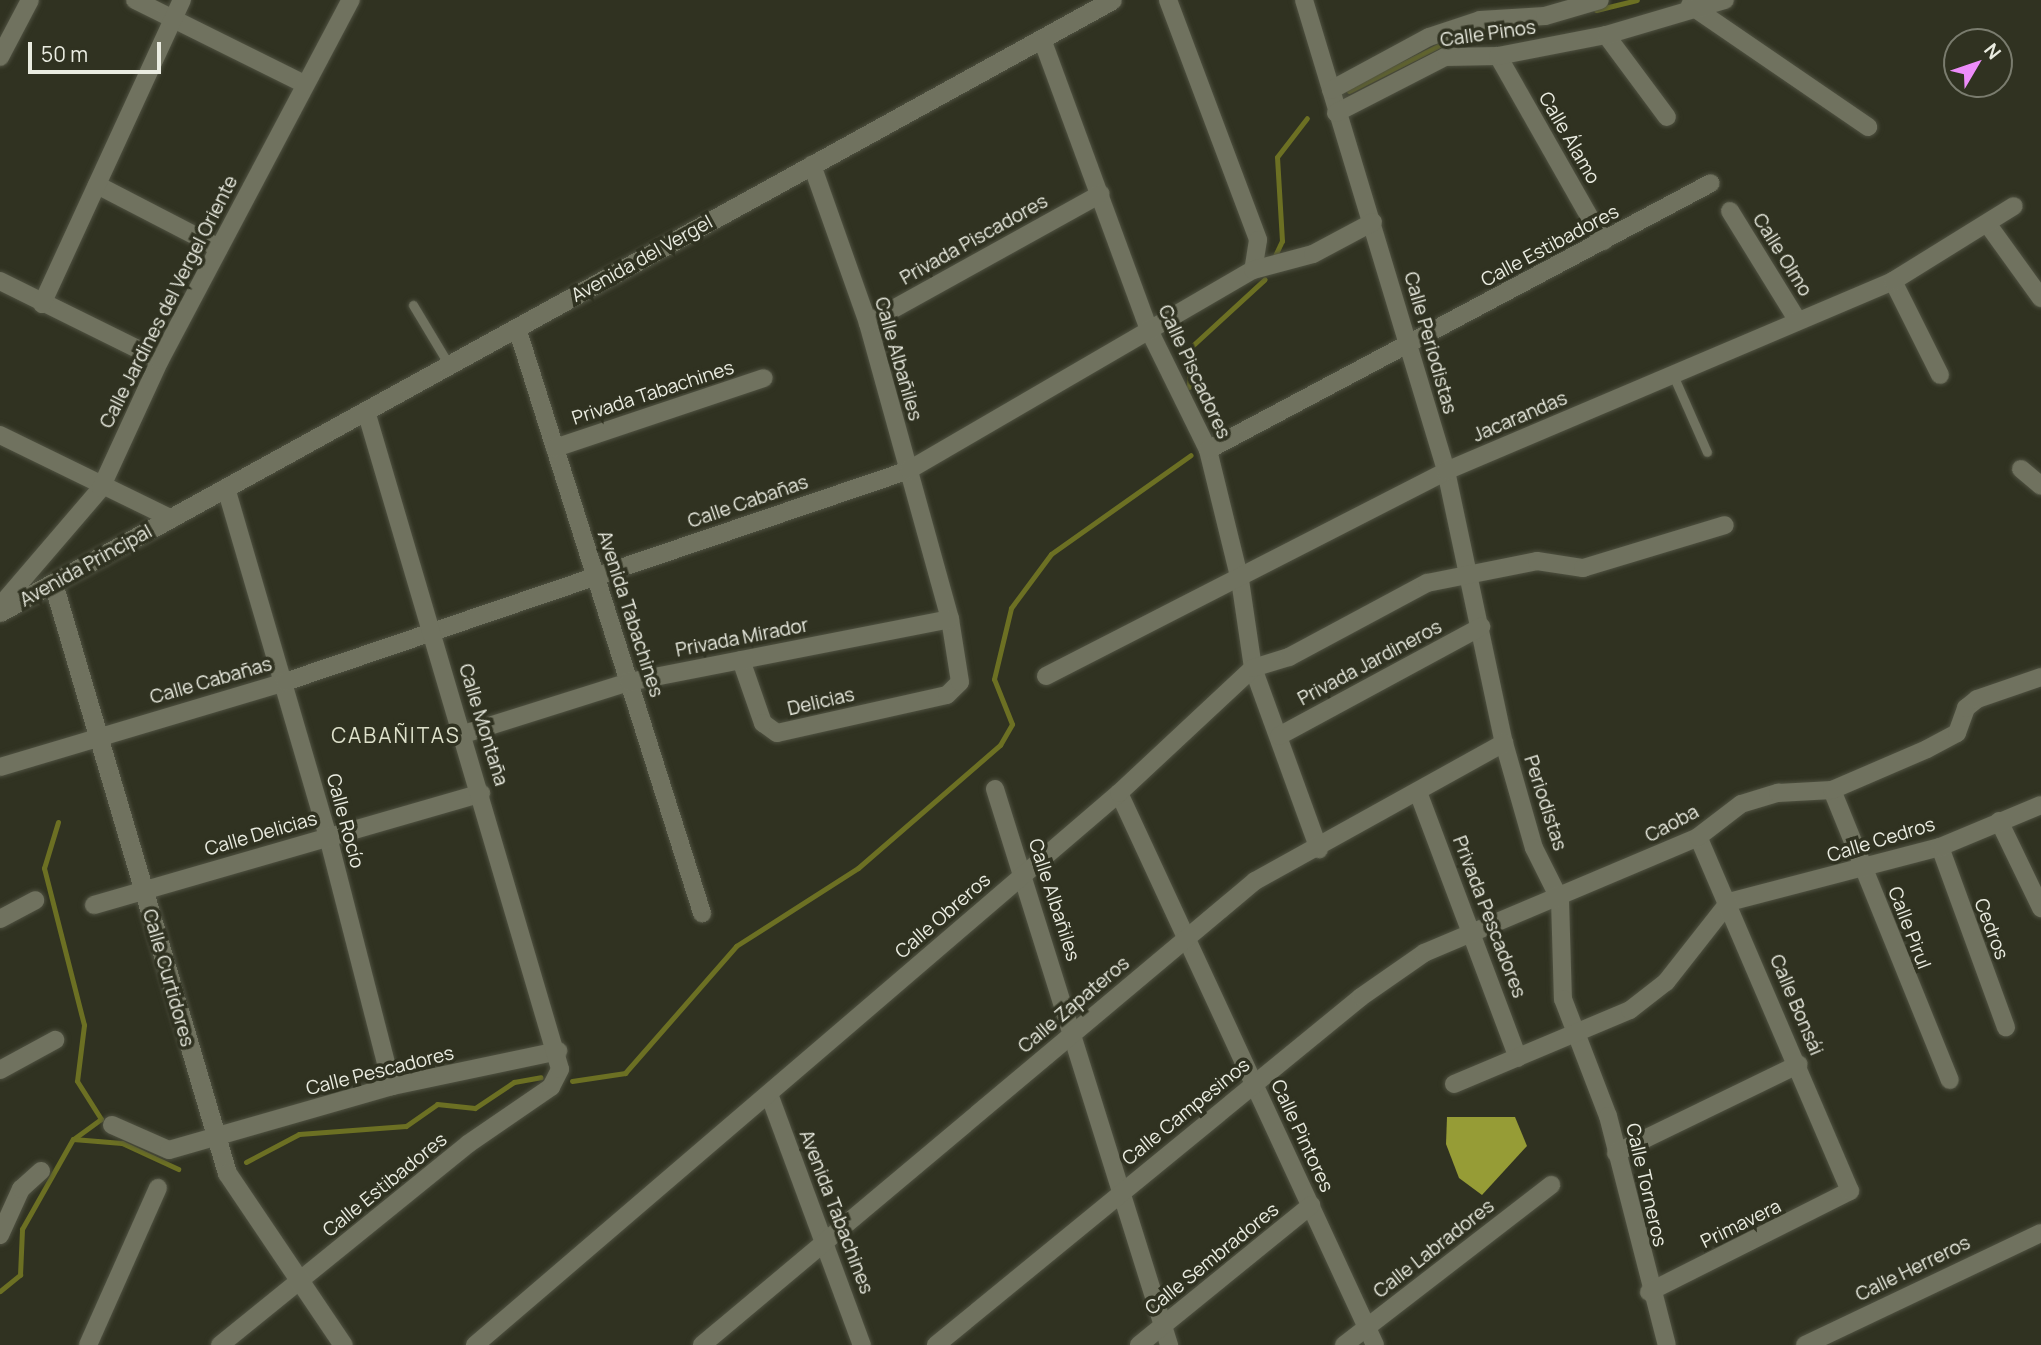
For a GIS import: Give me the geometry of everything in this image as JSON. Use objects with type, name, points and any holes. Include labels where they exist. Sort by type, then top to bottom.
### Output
[{"type":"street","points":[[0,57],[30,0]]},
{"type":"street","points":[[135,0],[304,84]]},
{"type":"street","points":[[42,304],[182,0]]},
{"type":"street","name":"Calle Jardines del Vergel Oriente","points":[[0,606],[101,488],[160,360],[304,84],[351,0]]},
{"type":"street","name":"Avenida del Vergel","points":[[172,519],[1112,0]]},
{"type":"street","points":[[1168,0],[1258,240],[1253,270]]},
{"type":"street","name":"Calle Periodistas","points":[[1304,0],[1446,471],[1504,743]]},
{"type":"street","points":[[1331,90],[1454,28],[1600,0]]},
{"type":"street","name":"Calle Pinos","points":[[1336,113],[1445,57],[1498,56],[1606,34],[1690,4],[1725,0]]},
{"type":"street","points":[[1690,4],[1868,127]]},
{"type":"street","points":[[1606,34],[1667,117]]},
{"type":"street","name":"Calle Piscadores","points":[[1042,39],[1150,332],[1208,450],[1240,580],[1253,668],[1319,849]]},
{"type":"street","name":"Calle Álamo","points":[[1498,56],[1603,242]]},
{"type":"street","name":"Calle Albañiles","points":[[812,165],[868,323],[909,470],[950,619],[957,689]]},
{"type":"street","name":"Calle Estibadores","points":[[1208,450],[1711,184]]},
{"type":"street","points":[[97,186],[219,248]]},
{"type":"street","name":"Privada Piscadores","points":[[868,323],[1101,194]]},
{"type":"street","name":"Jacarandas","points":[[1046,676],[1240,580],[1446,471],[1893,281],[1989,226],[2014,206]]},
{"type":"street","name":"Calle Olmo","points":[[1730,211],[1798,321]]},
{"type":"street","name":"Calle Cabañas","points":[[0,767],[97,735],[285,681],[909,470],[1253,270],[1313,254],[1373,222]]},
{"type":"street","points":[[1989,226],[2041,298]]},
{"type":"street","points":[[0,281],[160,360]]},
{"type":"street","points":[[1893,281],[1941,375]]},
{"type":"street","name":"Avenida Tabachines","points":[[517,328],[702,913]]},
{"type":"street","name":"Privada Tabachines","points":[[555,448],[764,378]]},
{"type":"street","name":"Calle Montaña","points":[[366,411],[558,1051]]},
{"type":"street","points":[[0,435],[101,488],[172,519]]},
{"type":"street","points":[[2021,469],[2041,486]]},
{"type":"street","name":"Calle Rocío","points":[[226,488],[285,681],[328,836],[391,1086]]},
{"type":"street","name":"Avenida Principal","points":[[0,612],[172,519]]},
{"type":"street","name":"Calle Obreros","points":[[475,1345],[1119,793],[1253,668],[1289,657],[1427,583],[1469,572],[1537,561],[1583,568],[1725,525]]},
{"type":"street","name":"Calle Curtidores","points":[[53,583],[214,1139],[227,1173],[343,1345]]},
{"type":"street","name":"Privada Mirador","points":[[464,734],[629,682],[950,619]]},
{"type":"street","name":"Privada Jardineros","points":[[1279,736],[1481,627]]},
{"type":"street","name":"Delicias","points":[[741,660],[763,723],[777,733],[957,689]]},
{"type":"street","name":"Caoba","points":[[1474,927],[1560,900],[1698,837],[1741,804],[1778,793],[1832,790],[1927,749],[1957,733],[1966,708],[1978,699],[2041,677]]},
{"type":"street","name":"Calle Zapateros","points":[[702,1345],[1255,881],[1319,849],[1504,743]]},
{"type":"street","name":"Periodistas","points":[[1504,743],[1534,848],[1560,900],[1557,965],[1578,1035]]},
{"type":"street","name":"Calle Albañiles","points":[[995,789],[1026,873],[1170,1345]]},
{"type":"street","name":"Calle Pirul","points":[[1832,790],[1950,1080]]},
{"type":"street","name":"Privada Pescadores","points":[[1418,792],[1474,927],[1517,1058]]},
{"type":"street","name":"Calle Delicias","points":[[94,905],[481,793]]},
{"type":"street","name":"Calle Pintores","points":[[1119,793],[1375,1345]]},
{"type":"street","name":"Calle Cedros","points":[[1729,902],[1864,870],[1940,847],[1998,821],[2041,806]]},
{"type":"street","points":[[1998,821],[2040,906]]},
{"type":"street","name":"Calle Bonsái","points":[[1698,837],[1799,1064],[1850,1191]]},
{"type":"street","name":"Cedros","points":[[1940,847],[2006,1027]]},
{"type":"street","points":[[0,919],[35,900]]},
{"type":"street","points":[[1454,1084],[1578,1035],[1630,1010],[1666,982],[1729,902]]},
{"type":"street","name":"Calle Campesinos","points":[[936,1345],[1361,997],[1474,927]]},
{"type":"street","name":"Calle Torneros","points":[[1578,1035],[1616,1153],[1649,1292],[1667,1345]]},
{"type":"street","points":[[0,1070],[55,1040]]},
{"type":"street","name":"Calle Estibadores","points":[[220,1345],[468,1144],[551,1087],[560,1069],[558,1051]]},
{"type":"street","name":"Calle Pescadores","points":[[111,1125],[169,1150],[391,1086],[558,1051]]},
{"type":"street","points":[[1616,1153],[1799,1064]]},
{"type":"street","name":"Avenida Tabachines","points":[[769,1094],[827,1240],[862,1345]]},
{"type":"street","points":[[0,1235],[21,1189],[41,1171]]},
{"type":"street","name":"Calle Labradores","points":[[1344,1345],[1551,1185]]},
{"type":"street","points":[[88,1345],[158,1188]]},
{"type":"street","name":"Primavera","points":[[1649,1292],[1850,1191]]},
{"type":"street","name":"Calle Sembradores","points":[[1139,1345],[1311,1205]]},
{"type":"street","name":"Calle Herreros","points":[[1805,1345],[2041,1233]]},
{"type":"lane","points":[[413,305],[449,365]]},
{"type":"lane","points":[[1673,375],[1707,452]]},
{"type":"building","points":[[1447,1117],[1515,1117],[1527,1146],[1482,1195],[1459,1178],[1446,1144]]},
{"type":"waterway","points":[[1596,10],[1637,0]]},
{"type":"waterway","points":[[1349,91],[1460,35],[1511,26]]},
{"type":"waterway","points":[[1273,260],[1282,241],[1277,157],[1307,118]]},
{"type":"waterway","points":[[1189,387],[1191,347],[1265,279]]},
{"type":"waterway","points":[[572,1081],[625,1073],[736,946],[858,868],[1000,745],[1012,724],[994,679],[1011,608],[1051,554],[1191,455]]},
{"type":"waterway","points":[[58,822],[44,868],[84,1025],[77,1081],[101,1119],[73,1139]]},
{"type":"waterway","points":[[246,1162],[299,1134],[406,1126],[437,1104],[475,1108],[514,1082],[541,1077]]},
{"type":"waterway","points":[[0,1291],[20,1275],[22,1229],[73,1139],[122,1143],[178,1169]]},
{"type":"district","name":"CABAÑITAS","points":[[396,735]]}]
